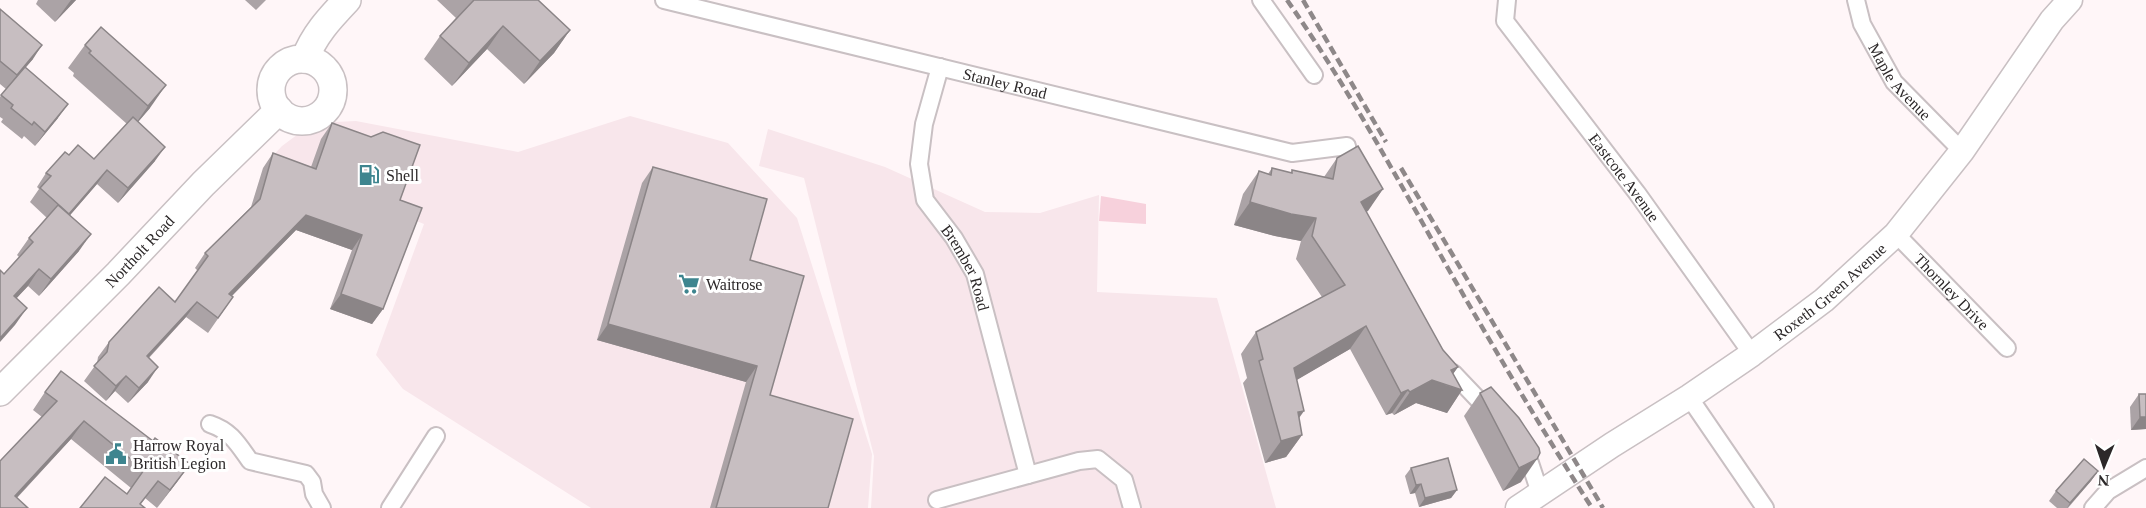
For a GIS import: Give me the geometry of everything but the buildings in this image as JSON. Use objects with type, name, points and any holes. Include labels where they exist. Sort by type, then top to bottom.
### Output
[{"type":"main road","points":[[305,59],[311,43],[322,26],[346,0]]},
{"type":"main road","points":[[305,59],[315,62],[328,73],[333,90],[331,100],[324,111],[313,119],[300,120],[289,118],[279,110],[273,102],[271,91],[277,72],[289,62],[305,59]]},
{"type":"main road","name":"Northolt Road","points":[[0,392],[118,274],[203,184],[279,110]]},
{"type":"street","name":"Stanley Road","points":[[664,0],[1292,153],[1347,146]]},
{"type":"street","points":[[1260,0],[1314,75]]},
{"type":"street","name":"Eastcote Avenue","points":[[1507,0],[1505,21],[1637,193],[1752,354]]},
{"type":"street","name":"Maple Avenue","points":[[1856,0],[1862,24],[1894,82],[1962,151]]},
{"type":"street","name":"Roxeth Green Avenue","points":[[1518,508],[1752,354],[1824,300],[1896,234],[1962,151],[2052,20],[2070,0]]},
{"type":"street","name":"Brember Road","points":[[940,67],[924,124],[919,164],[925,200],[954,238],[975,274],[1028,475]]},
{"type":"street","name":"Thornley Drive","points":[[1896,234],[2007,348]]},
{"type":"street","points":[[1453,373],[1509,434],[1530,463],[1540,493]]},
{"type":"street","points":[[1689,397],[1765,508]]},
{"type":"street","points":[[210,424],[224,429],[234,438],[250,461],[306,474],[312,482],[314,494],[322,508]]},
{"type":"street","points":[[390,508],[436,436]]},
{"type":"street","points":[[937,500],[1079,461],[1098,459],[1124,480],[1132,508]]},
{"type":"street","points":[[2093,508],[2108,491],[2146,468]]},
{"type":"shaded area","points":[[630,116],[728,143],[797,218],[872,454],[868,508],[591,508],[403,389],[376,355],[424,224],[268,161],[282,146],[313,123],[356,121],[518,152]]},
{"type":"shaded area","points":[[768,129],[885,167],[985,212],[1040,213],[1099,195],[1097,292],[1217,298],[1276,508],[871,508],[874,456],[804,178],[759,166]]},
{"type":"shaded area","points":[[1101,196],[1146,204],[1146,224],[1099,221]]},
{"type":"railway","points":[[1287,0],[1351,99],[1501,360],[1592,508]]},
{"type":"railway","points":[[1303,0],[1386,142]]},
{"type":"railway","points":[[1401,168],[1603,508]]},
{"type":"place","name":"Shell","points":[[369,175]]},
{"type":"place","name":"Waitrose","points":[[689,284]]},
{"type":"place","name":"Harrow Royal British Legion","points":[[116,454]]}]
